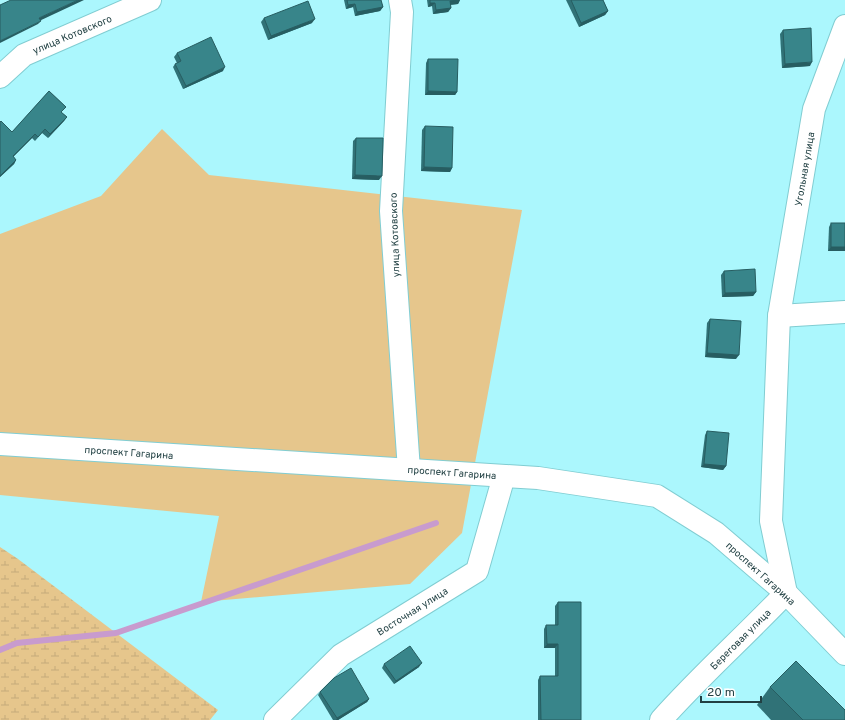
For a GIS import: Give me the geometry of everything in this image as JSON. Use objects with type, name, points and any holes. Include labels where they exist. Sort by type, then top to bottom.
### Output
[{"type":"street","name":"улица Котовского","points":[[0,77],[24,55],[150,0]]},
{"type":"street","name":"улица Котовского","points":[[400,0],[402,12],[391,211],[409,470]]},
{"type":"street","name":"Угольная улица","points":[[786,593],[771,521],[779,316],[814,108],[845,26]]},
{"type":"street","points":[[779,316],[845,312]]},
{"type":"street","name":"проспект Гагарина","points":[[0,444],[538,478],[657,496],[716,533],[786,593],[845,654]]},
{"type":"street","name":"Восточная улица","points":[[275,720],[341,655],[477,570],[504,476]]},
{"type":"street","name":"Береговая улица","points":[[661,720],[786,593]]},
{"type":"green space","points":[[162,129],[209,175],[522,210],[462,533],[410,584],[201,602],[219,516],[0,495],[0,234],[101,196]]},
{"type":"green space","points":[[0,547],[218,710],[210,720],[0,720]]},
{"type":"building","points":[[11,0],[78,0],[39,18],[41,21],[0,41],[0,5]]},
{"type":"building","points":[[347,0],[381,0],[383,7],[357,12],[355,4],[348,5]]},
{"type":"building","points":[[430,0],[459,0],[450,1],[451,8],[436,10],[435,3],[430,3]]},
{"type":"building","points":[[571,0],[603,0],[608,11],[581,23]]},
{"type":"building","points":[[308,1],[315,19],[271,36],[264,18]]},
{"type":"building","points":[[811,28],[812,62],[785,64],[783,30]]},
{"type":"building","points":[[211,37],[225,67],[186,86],[175,64],[181,61],[177,53]]},
{"type":"building","points":[[428,59],[458,59],[457,92],[428,91]]},
{"type":"building","points":[[49,91],[66,107],[61,112],[67,117],[50,134],[45,129],[38,137],[35,134],[13,156],[16,160],[0,176],[0,122],[1,121],[12,132]]},
{"type":"building","points":[[425,126],[453,127],[452,168],[424,167]]},
{"type":"building","points":[[356,138],[383,138],[382,176],[355,175]]},
{"type":"building","points":[[831,223],[845,223],[845,247],[831,247]]},
{"type":"building","points":[[755,269],[756,292],[725,293],[724,271]]},
{"type":"building","points":[[710,319],[741,321],[739,355],[707,353]]},
{"type":"building","points":[[707,431],[729,433],[726,466],[704,464]]},
{"type":"building","points":[[558,602],[581,602],[581,720],[541,720],[540,676],[558,676],[558,644],[547,644],[546,625],[558,625]]},
{"type":"building","points":[[410,646],[422,663],[396,681],[384,664]]},
{"type":"building","points":[[796,661],[845,710],[845,720],[803,720],[770,687]]},
{"type":"building","points":[[351,668],[369,699],[337,718],[320,692],[334,678]]},
{"type":"waterway","points":[[0,650],[17,643],[116,633],[436,523]]}]
